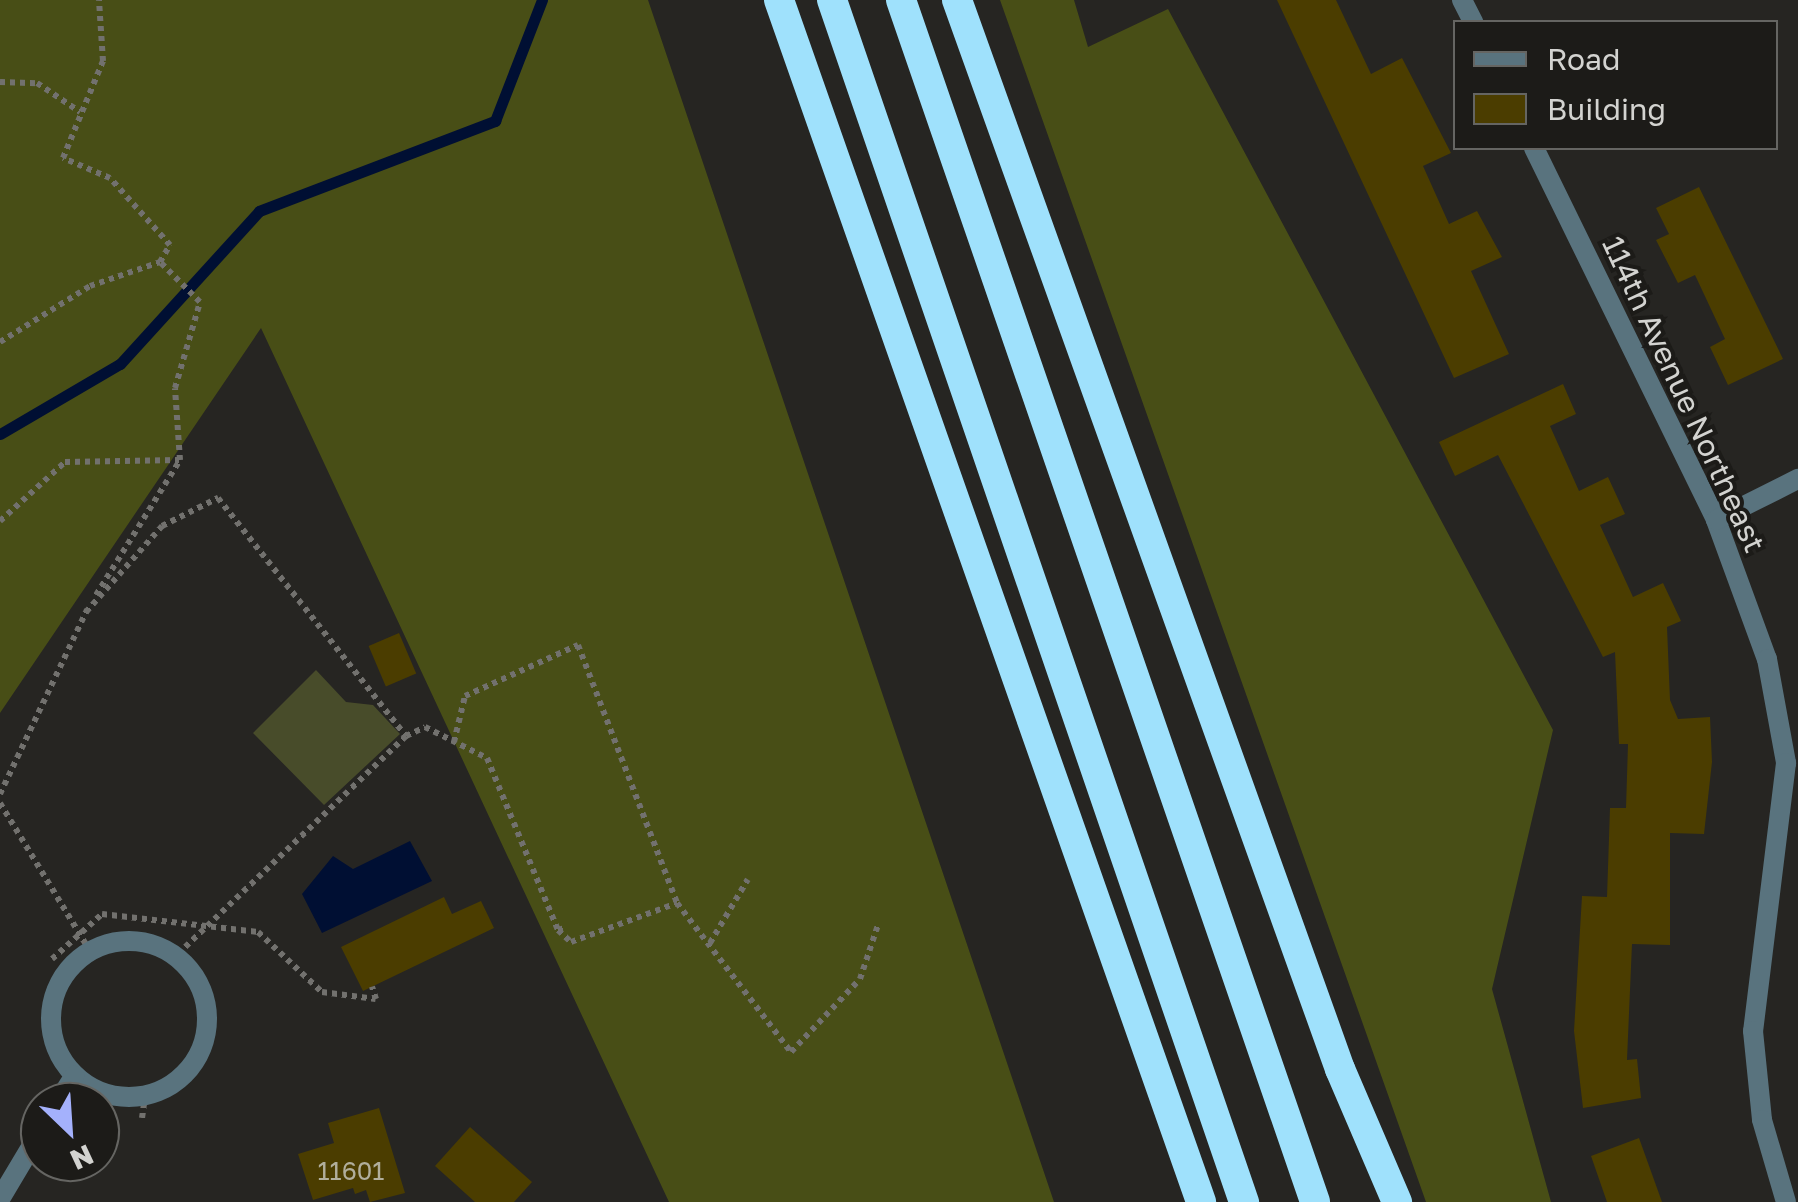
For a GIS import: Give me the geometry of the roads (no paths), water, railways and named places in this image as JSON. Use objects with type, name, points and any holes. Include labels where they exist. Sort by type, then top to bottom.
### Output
[{"type":"highway","points":[[779,0],[1200,1202]]},
{"type":"highway","points":[[832,0],[1244,1202]]},
{"type":"highway","points":[[902,0],[1315,1202]]},
{"type":"highway","points":[[957,0],[1340,1069],[1397,1202]]},
{"type":"highway","points":[[1340,1069],[1378,1202]]},
{"type":"street","name":"114th Avenue Northeast","points":[[1535,150],[1716,520],[1767,658],[1786,763],[1754,1031],[1762,1120],[1786,1202]]},
{"type":"street","points":[[1716,520],[1798,479]]},
{"type":"street","points":[[133,940],[176,956],[197,977],[208,1012],[202,1050],[182,1076],[145,1096],[107,1094],[74,1076],[54,1043],[52,1010],[66,971],[90,951],[133,940]]},
{"type":"street","points":[[70,1082],[74,1076]]},
{"type":"street","points":[[0,1199],[20,1166]]},
{"type":"water","points":[[410,841],[432,881],[322,933],[302,894],[333,856],[353,869]]},
{"type":"waterway","points":[[0,434],[120,364],[259,211],[495,121],[542,0]]}]
